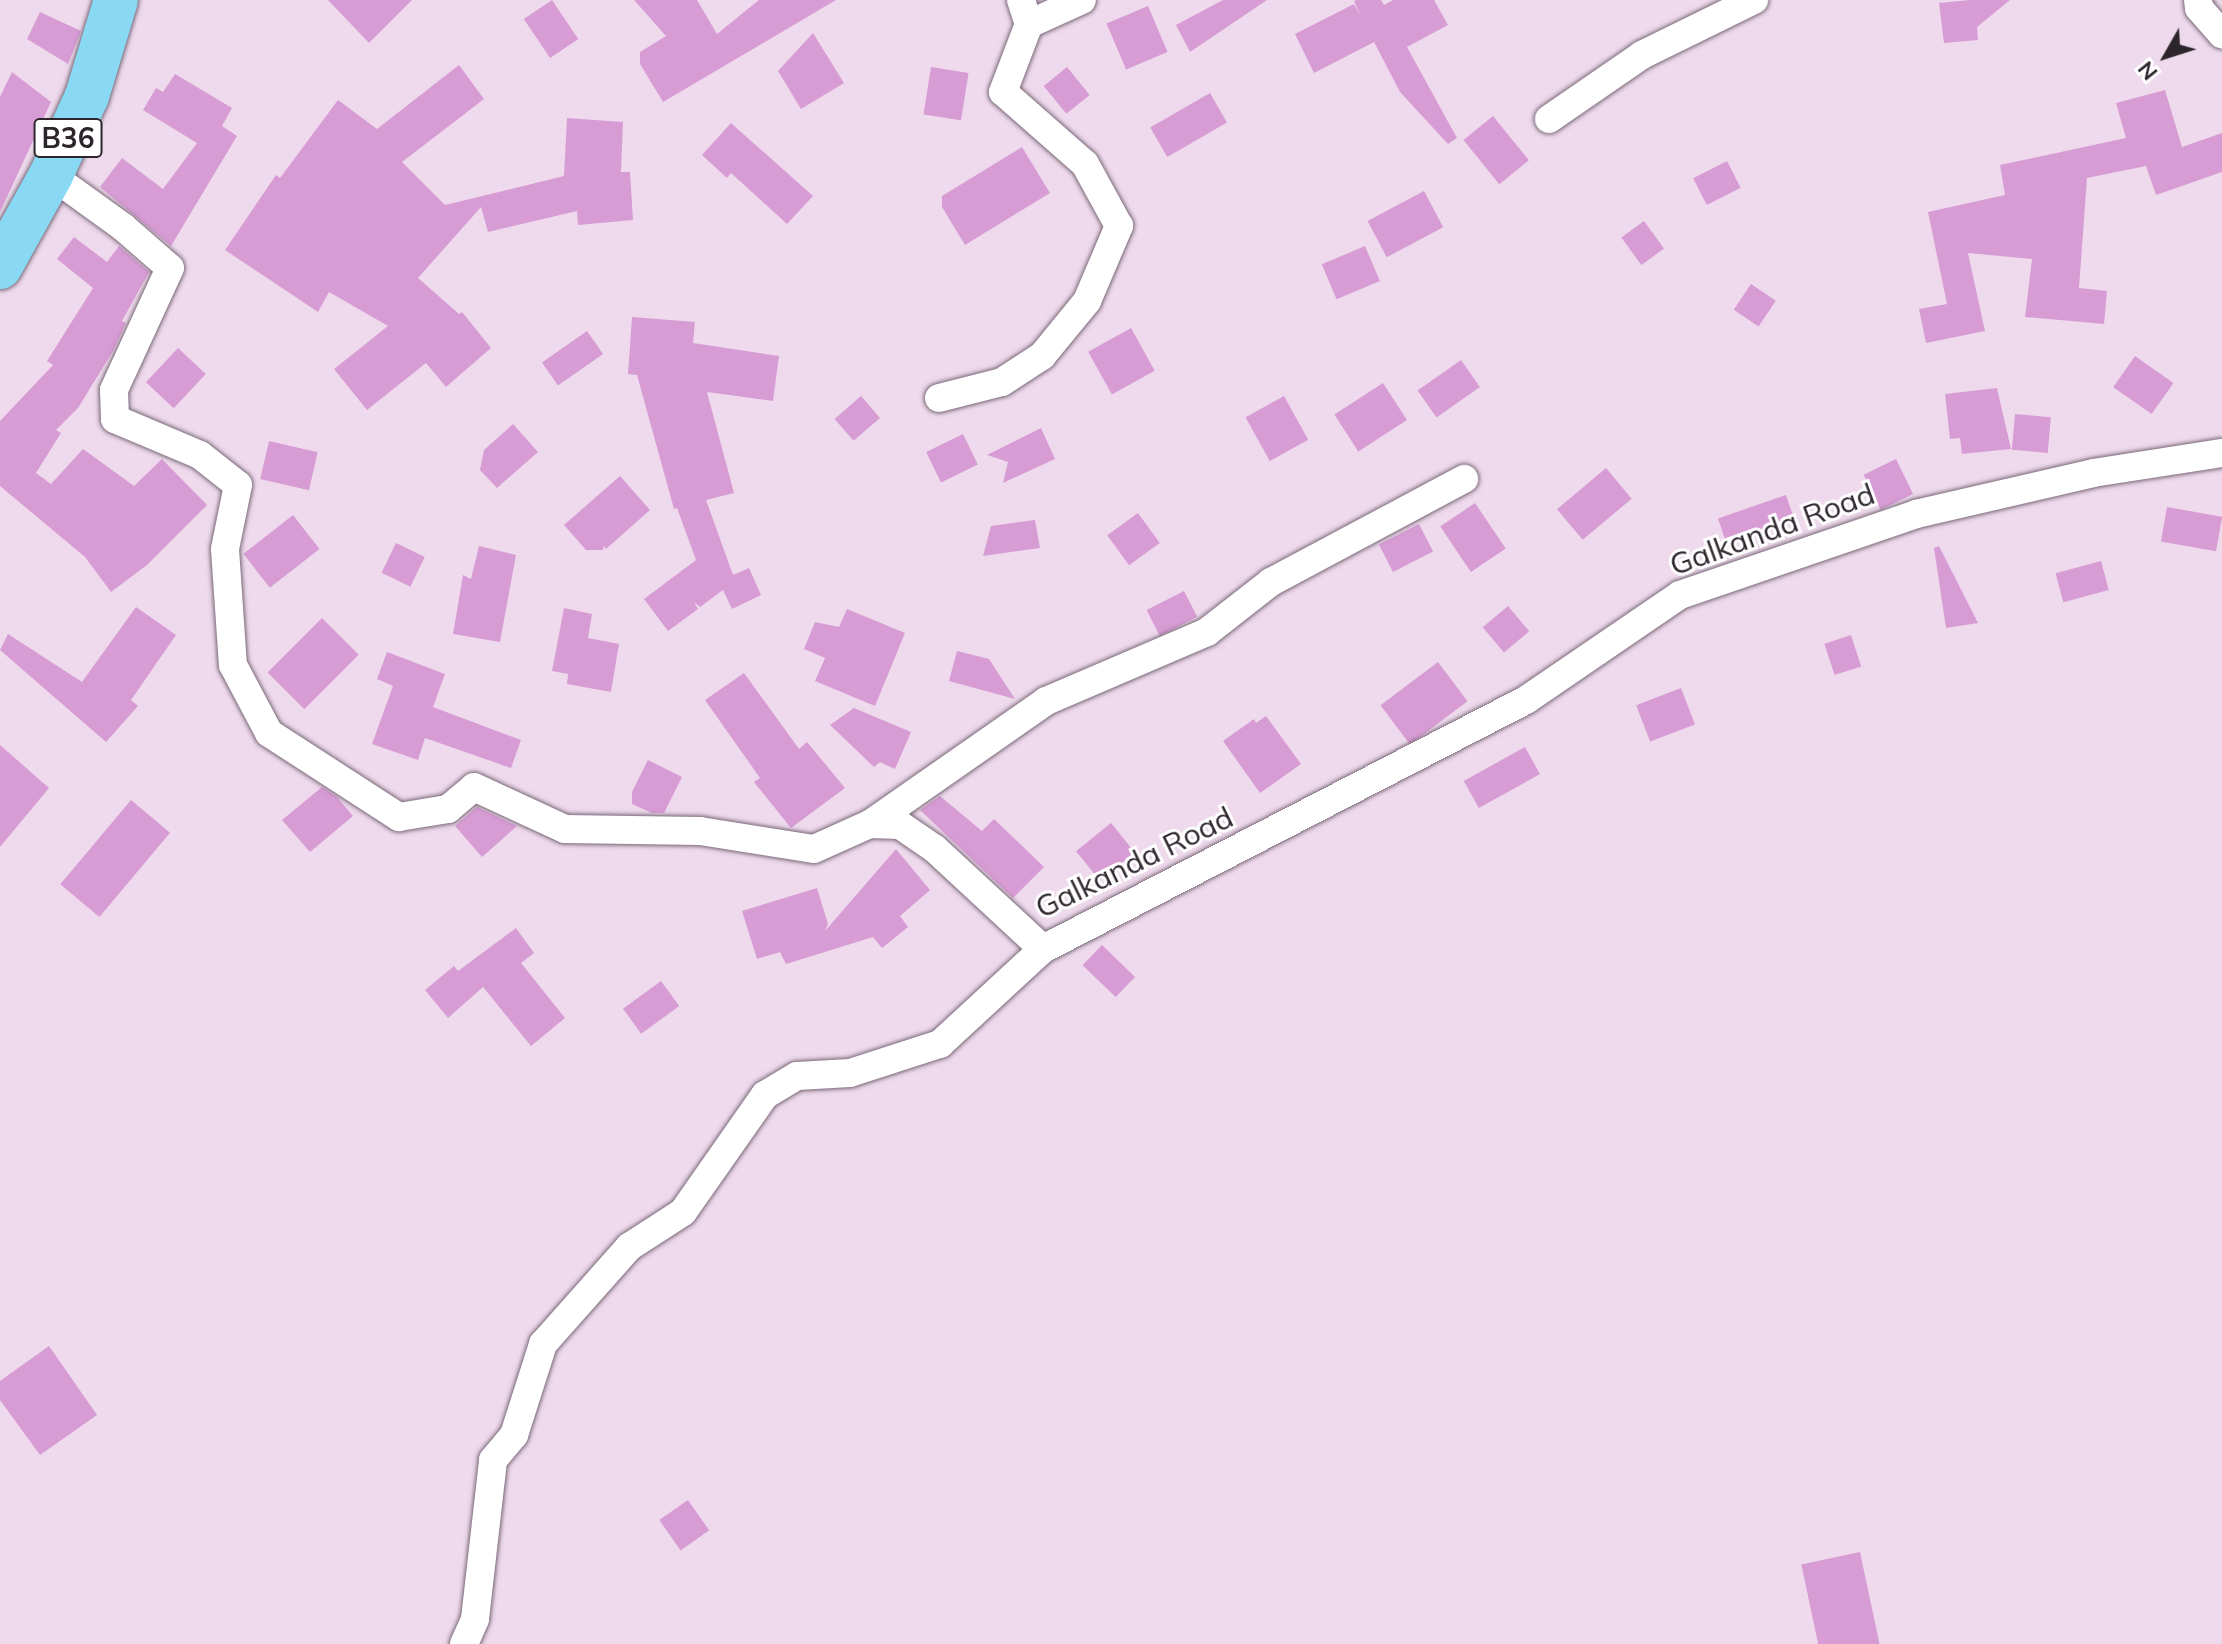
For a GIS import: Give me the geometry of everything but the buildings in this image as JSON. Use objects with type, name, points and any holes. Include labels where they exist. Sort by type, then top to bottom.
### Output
[{"type":"main road","name":"B36","points":[[0,267],[51,175],[87,96],[116,0]]},
{"type":"street","points":[[939,398],[1002,382],[1042,356],[1087,301],[1119,226],[1085,164],[1003,92],[1025,12],[1082,0]]},
{"type":"street","points":[[1549,119],[1642,55],[1754,0]]},
{"type":"street","points":[[2198,0],[2199,8],[2222,34]]},
{"type":"street","points":[[51,175],[123,227],[170,268],[114,390],[115,419],[200,455],[238,485],[225,549],[233,665],[269,733],[399,817],[448,809],[474,787],[565,829],[700,831],[814,849],[870,824],[1046,701],[1207,632],[1271,582],[1464,479]]},
{"type":"street","name":"Galkanda Road","points":[[870,824],[900,825],[935,849],[1043,949],[1526,700],[1680,595],[1916,514],[2093,473],[2222,453]]},
{"type":"street","points":[[464,1644],[475,1619],[493,1460],[514,1435],[543,1344],[629,1247],[683,1212],[765,1095],[797,1076],[850,1073],[940,1044],[1043,949]]}]
